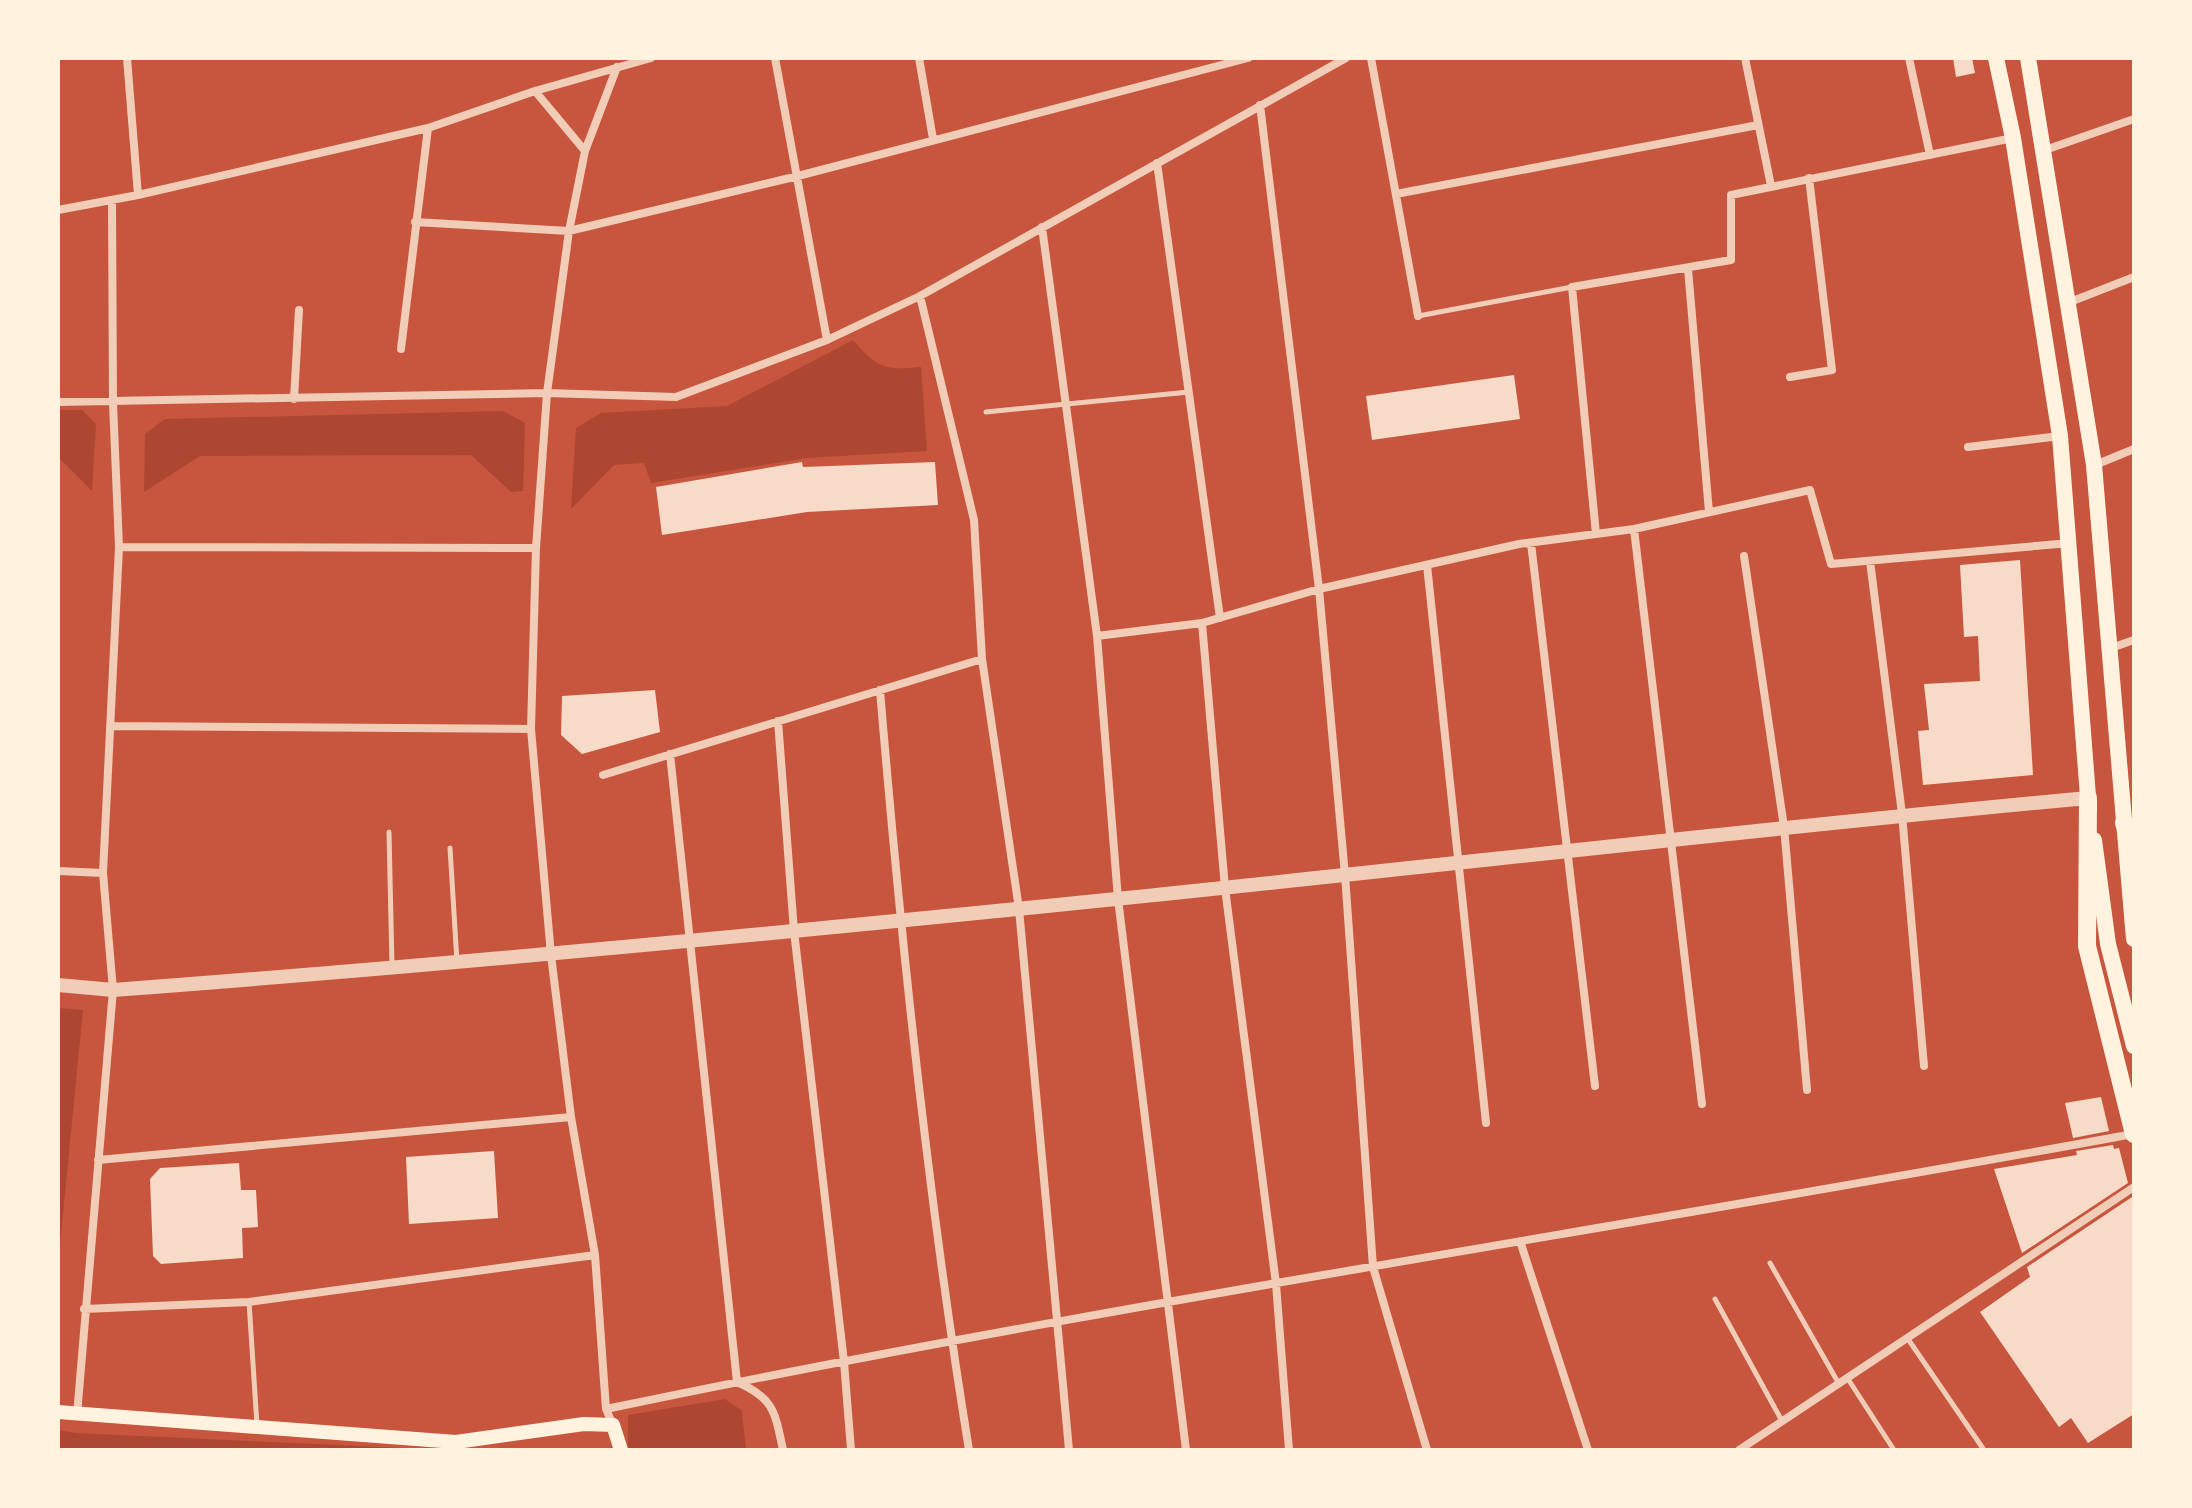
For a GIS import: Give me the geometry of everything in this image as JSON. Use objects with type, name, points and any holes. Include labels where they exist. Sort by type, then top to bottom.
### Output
[{"type":"highway","points":[[2088,798],[2087,946],[2134,1134]]},
{"type":"highway","points":[[2129,822],[2134,850]]},
{"type":"main road","points":[[1996,58],[2013,138],[2060,436],[2088,798],[2108,944],[2134,1046]]},
{"type":"main road","points":[[2028,58],[2070,302],[2094,465],[2129,822],[2134,939]]},
{"type":"main road","points":[[58,1412],[77,1416],[456,1442],[584,1424],[613,1425],[621,1450]]},
{"type":"street","points":[[127,58],[138,195]]},
{"type":"street","points":[[58,210],[112,201],[428,128],[535,91],[651,58]]},
{"type":"street","points":[[775,58],[827,340]]},
{"type":"street","points":[[919,58],[933,139]]},
{"type":"street","points":[[415,222],[569,231],[798,176],[1248,58]]},
{"type":"street","points":[[58,402],[547,393],[676,397],[827,340],[920,296],[1346,58]]},
{"type":"street","points":[[1371,58],[1418,316]]},
{"type":"street","points":[[1745,58],[1771,186]]},
{"type":"street","points":[[1909,58],[1930,155]]},
{"type":"street","points":[[613,1425],[606,1409],[595,1255],[571,1117],[551,955],[531,729],[536,548],[547,393],[569,231],[585,151],[617,67]]},
{"type":"street","points":[[535,91],[585,151]]},
{"type":"street","points":[[1260,105],[1319,589],[1345,875],[1373,1267],[1427,1450]]},
{"type":"street","points":[[2045,150],[2134,119]]},
{"type":"street","points":[[1396,194],[1758,125]]},
{"type":"street","points":[[401,349],[428,128]]},
{"type":"street","points":[[1596,534],[1572,287],[1731,260],[1731,195],[2013,138]]},
{"type":"street","points":[[1157,163],[1220,618]]},
{"type":"street","points":[[1790,377],[1832,370],[1809,178]]},
{"type":"street","points":[[77,1416],[113,990],[103,873],[119,547],[113,403],[112,201]]},
{"type":"street","points":[[1042,227],[1097,636],[1118,899],[1186,1450]]},
{"type":"street","points":[[1688,269],[1709,512]]},
{"type":"street","points":[[2070,302],[2134,277]]},
{"type":"street","points":[[920,296],[974,520],[982,659],[1019,909],[1060,1324],[1069,1450]]},
{"type":"street","points":[[294,399],[299,310]]},
{"type":"street","points":[[1968,447],[2060,436]]},
{"type":"street","points":[[2094,465],[2134,449]]},
{"type":"street","points":[[1097,636],[1202,623],[1319,589],[1427,565],[1531,543],[1634,529],[1810,490],[1831,564],[2070,543]]},
{"type":"street","points":[[1634,529],[1702,1104]]},
{"type":"street","points":[[1531,543],[1595,1086]]},
{"type":"street","points":[[119,547],[536,548]]},
{"type":"street","points":[[1744,556],[1784,827],[1807,1090]]},
{"type":"street","points":[[1870,561],[1902,814],[1924,1066]]},
{"type":"street","points":[[1427,565],[1486,1123]]},
{"type":"street","points":[[1202,623],[1225,888],[1276,1284],[1289,1450]]},
{"type":"street","points":[[2111,648],[2134,640]]},
{"type":"street","points":[[603,775],[982,659]]},
{"type":"street","points":[[880,690],[900,921],[951,1343],[969,1450]]},
{"type":"street","points":[[778,721],[794,931],[819,1134],[851,1450]]},
{"type":"street","points":[[110,726],[531,729]]},
{"type":"street","points":[[670,754],[737,1382]]},
{"type":"street","points":[[58,985],[113,990],[551,955],[1225,888],[1902,814],[2088,798]]},
{"type":"street","points":[[58,871],[103,873]]},
{"type":"street","points":[[98,1160],[571,1117]]},
{"type":"street","points":[[606,1409],[844,1362],[1276,1284],[2134,1134]]},
{"type":"street","points":[[1739,1450],[2134,1187]]},
{"type":"street","points":[[1520,1241],[1588,1450]]},
{"type":"street","points":[[84,1309],[249,1302],[595,1255]]},
{"type":"street","points":[[737,1382],[761,1392],[775,1416],[783,1450]]},
{"type":"lane","points":[[1418,316],[1572,287]]},
{"type":"lane","points":[[986,412],[1189,392]]},
{"type":"lane","points":[[389,832],[392,967]]},
{"type":"lane","points":[[450,848],[457,963]]},
{"type":"lane","points":[[1770,1263],[1839,1385]]},
{"type":"lane","points":[[1715,1299],[1783,1422]]},
{"type":"lane","points":[[249,1302],[258,1429]]},
{"type":"lane","points":[[1908,1339],[1984,1450]]},
{"type":"lane","points":[[1848,1379],[1894,1450]]},
{"type":"shaded area","points":[[853,340],[882,365],[921,367],[927,451],[807,458],[651,483],[644,463],[614,465],[571,509],[576,428],[601,413],[727,406]]},
{"type":"shaded area","points":[[58,410],[82,410],[96,424],[92,491],[58,457]]},
{"type":"shaded area","points":[[503,411],[525,423],[523,491],[511,492],[471,455],[200,456],[144,492],[145,434],[165,419]]},
{"type":"shaded area","points":[[58,1008],[83,1010],[58,1265]]},
{"type":"shaded area","points":[[725,1399],[742,1411],[746,1450],[628,1450],[628,1415]]},
{"type":"shaded area","points":[[58,1430],[75,1433],[444,1450],[58,1450]]},
{"type":"building","points":[[1953,58],[1972,58],[1975,73],[1956,77]]},
{"type":"building","points":[[1514,375],[1520,419],[1372,440],[1366,396]]},
{"type":"building","points":[[802,462],[803,467],[935,462],[938,505],[807,512],[662,535],[656,487]]},
{"type":"building","points":[[2020,560],[2033,775],[1923,785],[1918,731],[1929,730],[1924,684],[1980,681],[1978,636],[1964,637],[1960,565]]},
{"type":"building","points":[[655,690],[660,732],[582,754],[561,735],[562,696]]},
{"type":"building","points":[[2101,1097],[2109,1131],[2073,1138],[2065,1103]]},
{"type":"building","points":[[2113,1145],[2114,1149],[2119,1148],[2128,1183],[2022,1253],[1994,1169],[2077,1155],[2076,1151]]},
{"type":"building","points":[[494,1151],[498,1218],[409,1224],[406,1157]]},
{"type":"building","points":[[239,1163],[241,1190],[256,1190],[258,1227],[242,1228],[243,1258],[161,1264],[153,1256],[150,1179],[160,1168]]},
{"type":"building","points":[[2132,1197],[2134,1414],[2088,1443],[2071,1418],[2059,1427],[1980,1312],[2030,1277],[2027,1267]]}]
